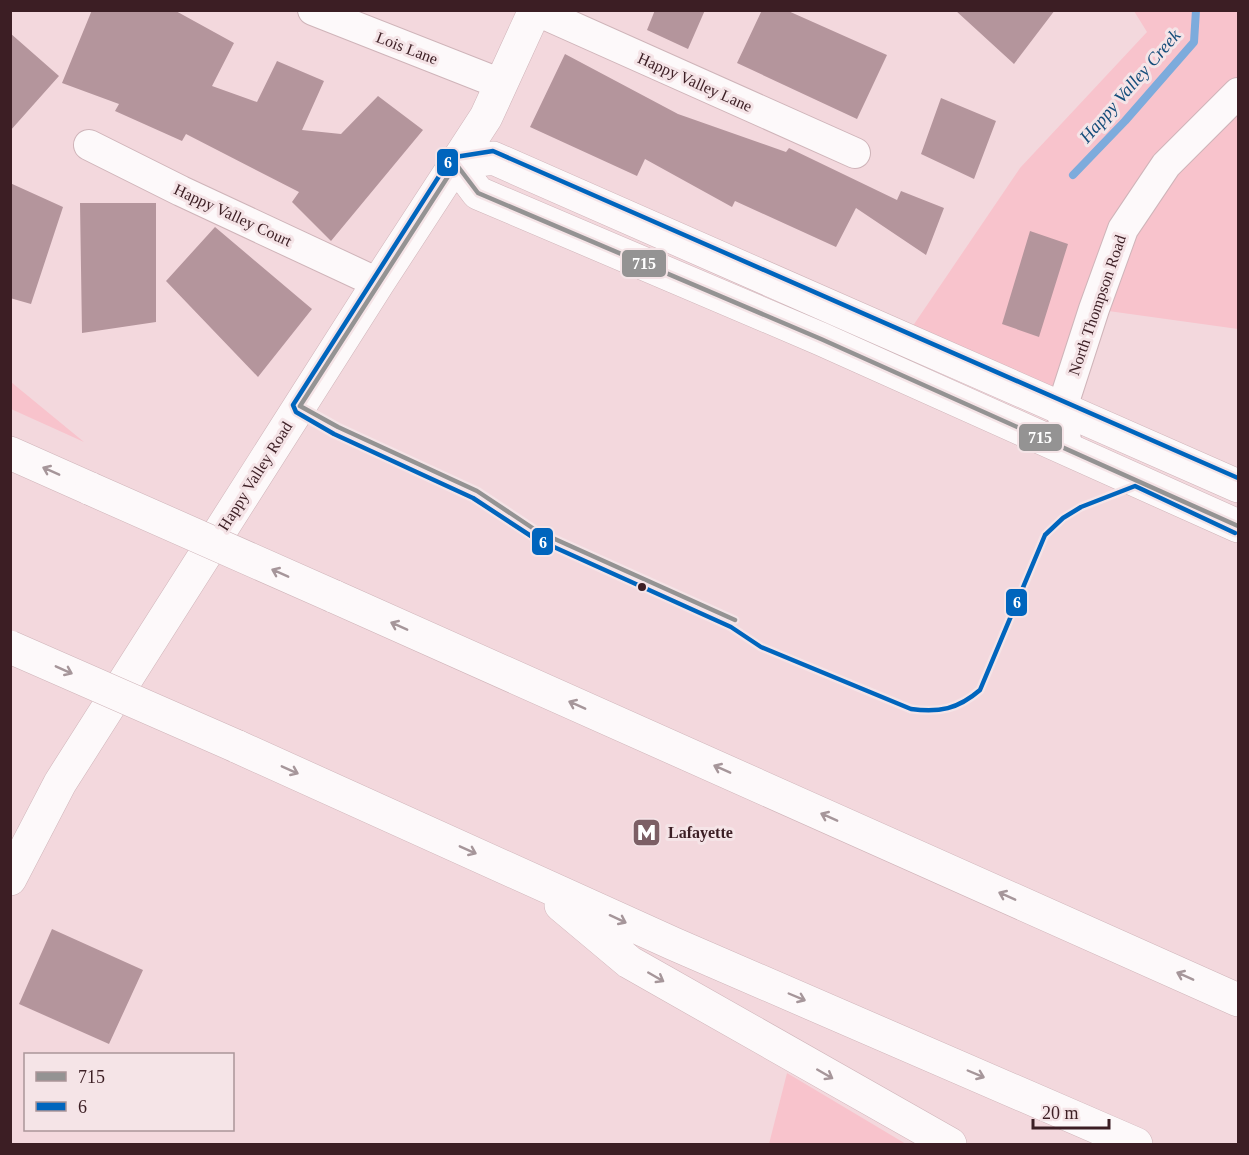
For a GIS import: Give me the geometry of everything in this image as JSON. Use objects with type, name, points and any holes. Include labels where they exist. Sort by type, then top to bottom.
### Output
[{"type":"main road","name":"Happy Valley Road","points":[[10,879],[60,783],[486,117],[535,10]]},
{"type":"main road","points":[[1239,486],[493,158],[456,164],[478,193],[821,339],[1239,525]]},
{"type":"main road","points":[[10,453],[1239,1000]]},
{"type":"main road","points":[[10,647],[685,949],[1136,1144]]},
{"type":"main road","points":[[527,877],[629,962],[950,1144]]},
{"type":"street","name":"Lois Lane","points":[[313,10],[501,84]]},
{"type":"street","name":"Happy Valley Lane","points":[[535,10],[855,153]]},
{"type":"street","name":"North Thompson Road","points":[[1067,449],[1062,408],[1123,229],[1166,165],[1239,93]]},
{"type":"street","name":"Happy Valley Court","points":[[89,146],[378,283]]},
{"type":"shaded area","points":[[1134,11],[1238,11],[1238,329],[1094,309],[1062,408],[904,339],[1020,168],[1147,32]]},
{"type":"shaded area","points":[[11,382],[84,442],[11,409]]},
{"type":"shaded area","points":[[787,1073],[906,1144],[769,1144]]},
{"type":"building","points":[[92,10],[174,10],[234,43],[212,86],[257,102],[277,61],[324,81],[302,130],[341,134],[378,96],[423,130],[331,241],[292,202],[299,192],[186,134],[182,141],[115,111],[119,104],[62,83]]},
{"type":"building","points":[[655,10],[705,10],[688,49],[647,30]]},
{"type":"building","points":[[762,10],[786,10],[887,55],[857,119],[737,63]]},
{"type":"building","points":[[955,10],[1055,10],[1014,64]]},
{"type":"building","points":[[10,33],[59,76],[10,131]]},
{"type":"building","points":[[565,54],[678,114],[786,152],[789,148],[897,200],[901,191],[944,208],[926,255],[856,208],[836,247],[735,201],[732,207],[645,159],[637,176],[530,127]]},
{"type":"building","points":[[941,98],[996,121],[974,179],[921,154]]},
{"type":"building","points":[[10,183],[63,207],[31,304],[10,298]]},
{"type":"building","points":[[80,203],[156,203],[156,322],[82,333]]},
{"type":"building","points":[[215,227],[312,309],[258,377],[166,281]]},
{"type":"building","points":[[1030,231],[1068,244],[1039,337],[1002,324]]},
{"type":"building","points":[[52,929],[143,970],[109,1044],[19,1004]]},
{"type":"waterway","name":"Happy Valley Creek","points":[[1073,175],[1125,121],[1194,42],[1196,10]]},
{"type":"transit line","name":"6","points":[[1235,533],[1135,486],[1081,507],[1063,518],[1045,535],[980,690],[964,702],[948,708],[911,709],[761,647],[731,627],[534,538],[473,498],[334,434],[296,412],[293,405],[450,159],[493,151],[1238,478]]},
{"type":"transit line","name":"715","points":[[456,164],[478,193],[821,339],[1238,526]]},
{"type":"transit line","name":"715","points":[[456,164],[300,406],[338,427],[477,491],[537,531],[735,620]]},
{"type":"place","name":"Lafayette","points":[[647,832]]}]
